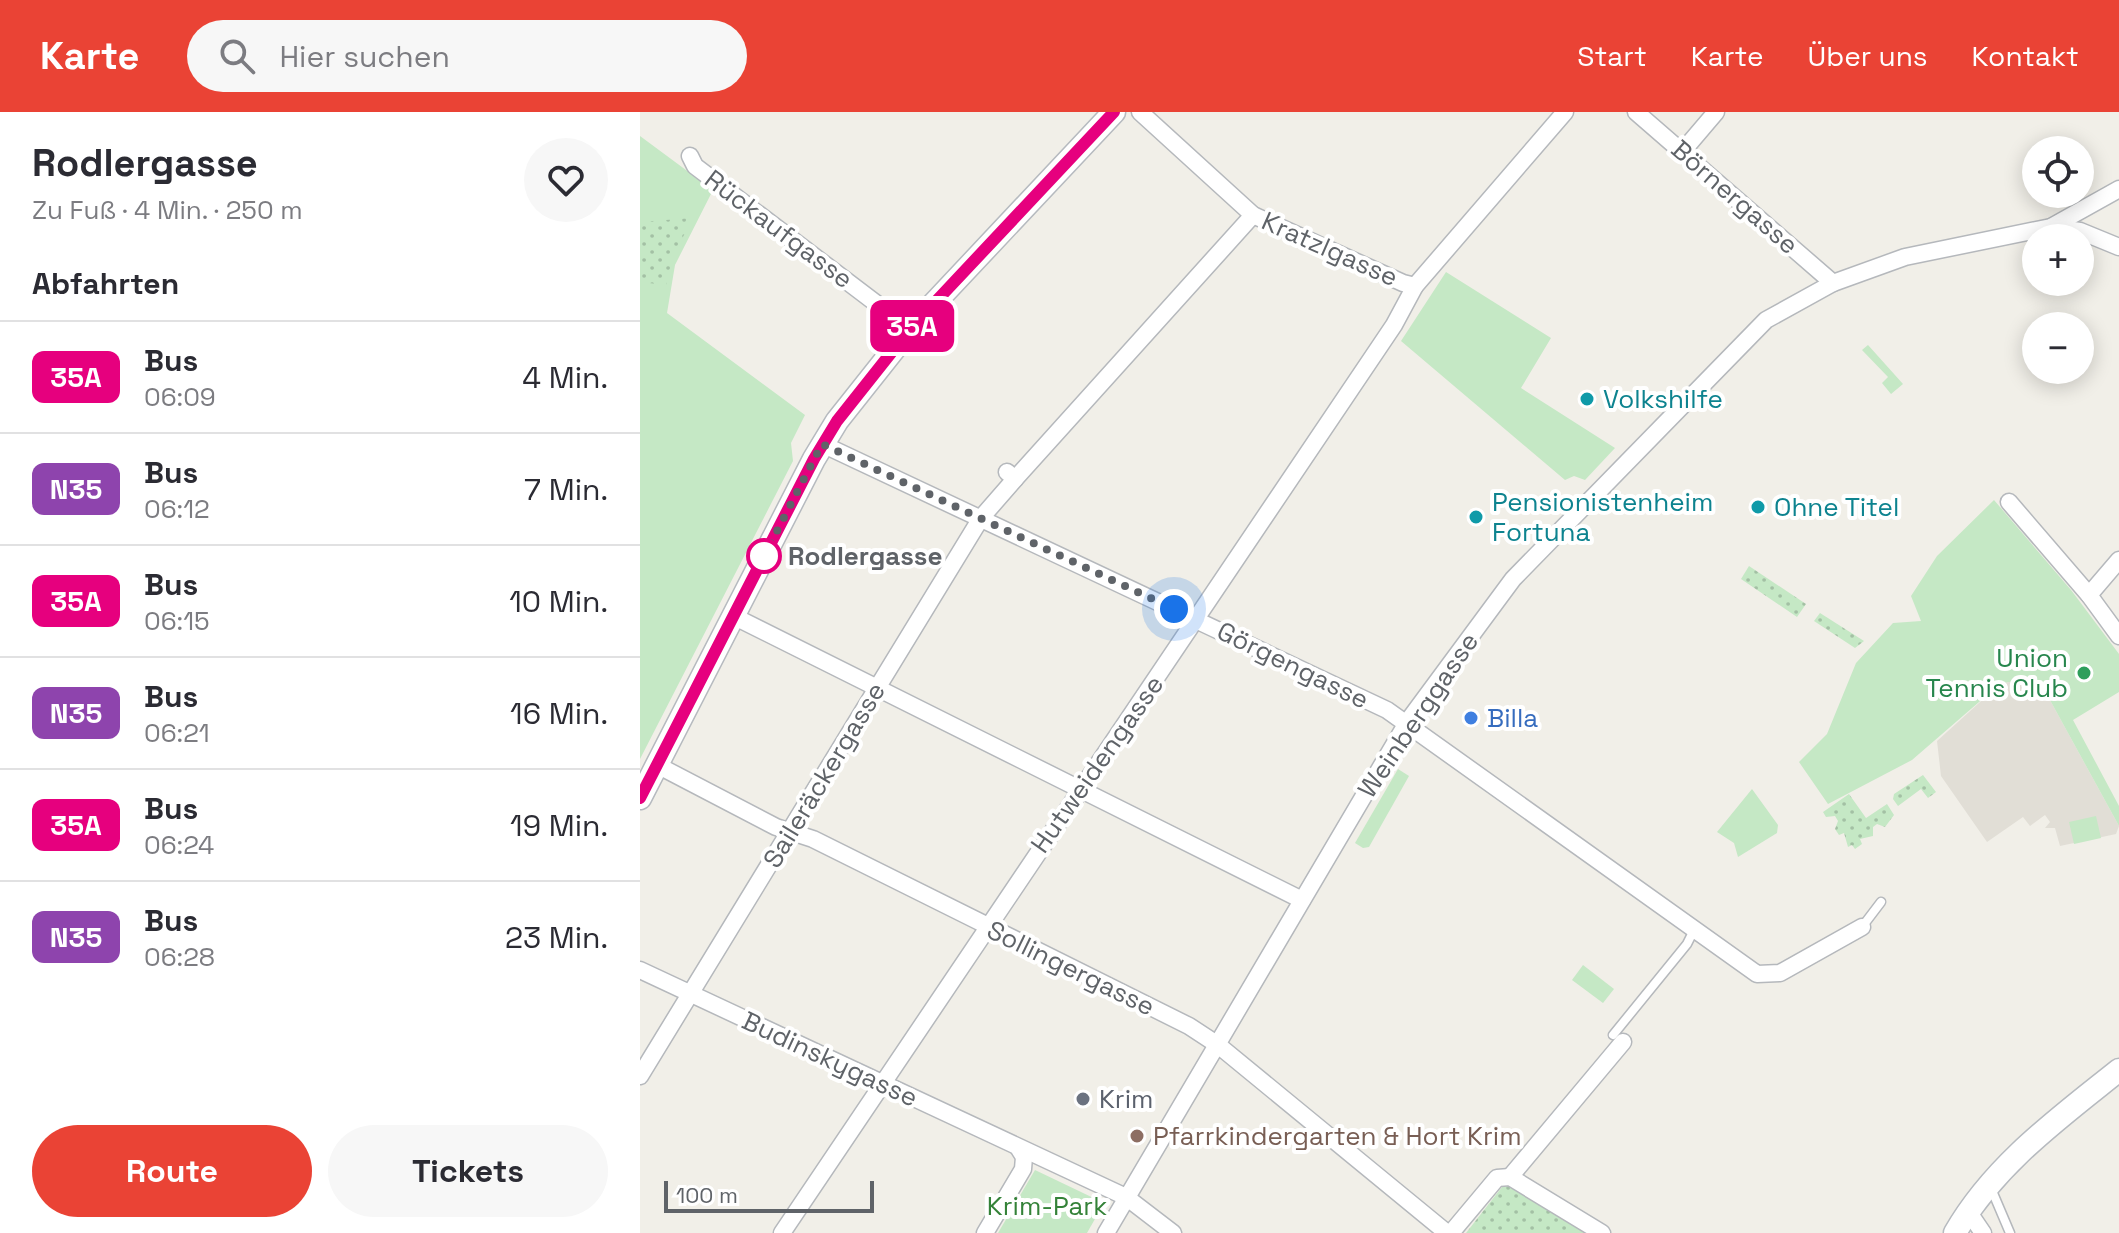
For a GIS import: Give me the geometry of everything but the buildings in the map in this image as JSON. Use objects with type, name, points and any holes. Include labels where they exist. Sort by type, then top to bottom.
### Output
[{"type":"main road","points":[[640,798],[822,444],[910,329],[1114,112]]},
{"type":"main road","points":[[1955,1233],[1989,1184],[2037,1136],[2119,1070]]},
{"type":"street","name":"Kratzlgasse","points":[[1140,112],[1253,215],[1415,286]]},
{"type":"street","name":"Hutweidengasse","points":[[782,1233],[1078,790],[1198,619],[1394,325],[1415,286],[1565,112]]},
{"type":"street","name":"Börnergasse","points":[[1636,112],[1833,283]]},
{"type":"street","points":[[1682,152],[1716,112]]},
{"type":"street","name":"Rückaufgasse","points":[[690,156],[695,166],[910,329]]},
{"type":"street","points":[[2056,224],[2119,189]]},
{"type":"street","name":"Saileräckergasse","points":[[640,1076],[981,518],[1011,476],[1253,215]]},
{"type":"street","name":"Weinberggasse","points":[[1106,1233],[1408,721],[1519,573],[1766,320],[1833,283],[1905,257],[2022,233]]},
{"type":"street","points":[[2094,237],[2119,247]]},
{"type":"street","name":"Görgengasse","points":[[822,444],[1198,619],[1408,721],[1748,969],[1766,976],[1780,973],[1862,927]]},
{"type":"street","points":[[2009,502],[2089,595],[2119,636]]},
{"type":"street","points":[[2089,595],[2119,560]]},
{"type":"street","points":[[733,616],[1302,900]]},
{"type":"street","name":"Sollingergasse","points":[[657,765],[1189,1026],[1218,1045],[1449,1233]]},
{"type":"street","name":"Budinskygasse","points":[[640,970],[1126,1197]]},
{"type":"street","points":[[1510,1177],[1618,1039]]},
{"type":"street","points":[[985,1233],[1023,1169],[1024,1157],[1019,1149]]},
{"type":"street","points":[[1449,1233],[1497,1178],[1510,1177],[1602,1233]]},
{"type":"street","points":[[1126,1197],[1173,1233]]},
{"type":"street","points":[[1968,1211],[1983,1233]]},
{"type":"lane","points":[[1862,927],[1881,902]]},
{"type":"lane","points":[[1618,1039],[1694,930]]},
{"type":"lane","points":[[1989,1184],[2010,1233]]},
{"type":"shaded area","points":[[2028,680],[2045,691],[2119,826],[2116,834],[2060,846],[2055,828],[2045,828],[2050,822],[2045,815],[2030,826],[2023,817],[1987,842],[1941,776],[1937,741],[2001,683]]},
{"type":"green space","points":[[640,136],[713,190],[675,265],[667,313],[805,415],[791,443],[793,461],[640,759]]},
{"type":"green space","points":[[692,218],[672,260],[666,285],[640,282],[640,222]]},
{"type":"green space","points":[[1446,272],[1551,338],[1521,388],[1615,448],[1585,480],[1574,476],[1565,480],[1401,341]]},
{"type":"green space","points":[[1868,345],[1903,384],[1891,394],[1882,383],[1888,377],[1862,350]]},
{"type":"green space","points":[[1994,500],[2071,590],[2119,654],[2119,692],[2073,720],[2119,806],[2119,826],[2045,691],[2028,680],[2001,683],[1912,760],[1828,804],[1799,762],[1827,734],[1856,663],[1893,623],[1921,621],[1911,596],[1937,556]]},
{"type":"green space","points":[[1749,566],[1806,604],[1797,617],[1741,579]]},
{"type":"green space","points":[[1820,613],[1864,641],[1855,648],[1814,621]]},
{"type":"green space","points":[[1398,769],[1409,776],[1369,847],[1363,848],[1355,843]]},
{"type":"green space","points":[[1923,775],[1936,792],[1928,798],[1921,789],[1898,806],[1893,799],[1894,794]]},
{"type":"green space","points":[[1752,789],[1778,825],[1777,833],[1738,857],[1734,843],[1717,832]]},
{"type":"green space","points":[[1849,794],[1866,818],[1887,804],[1894,815],[1885,827],[1877,824],[1873,827],[1873,836],[1860,839],[1862,844],[1855,849],[1852,845],[1848,847],[1844,833],[1839,835],[1835,829],[1838,821],[1835,816],[1826,817],[1823,812]]},
{"type":"green space","points":[[2096,816],[2101,838],[2074,844],[2069,822]]},
{"type":"green space","points":[[1583,965],[1614,989],[1603,1003],[1572,980]]},
{"type":"green space","name":"Krim-Park","points":[[1035,1170],[1104,1203],[1087,1233],[998,1233]]},
{"type":"green space","points":[[1510,1186],[1602,1233],[1466,1233],[1502,1187]]},
{"type":"bus line","name":"35A","points":[[640,798],[814,459],[837,421],[910,329],[1114,112]]},
{"type":"place","name":"Volkshilfe","points":[[1587,399]]},
{"type":"place","name":"Ohne Titel","points":[[1758,507]]},
{"type":"place","name":"Pensionistenheim Fortuna","points":[[1476,517]]},
{"type":"place","name":"Rodlergasse","points":[[764,556]]},
{"type":"place","name":"Union Tennis Club","points":[[2084,673]]},
{"type":"place","name":"Billa","points":[[1471,718]]},
{"type":"place","name":"Krim","points":[[1083,1099]]},
{"type":"place","name":"Pfarrkindergarten & Hort Krim","points":[[1137,1136]]},
{"type":"route","points":[[764,556],[822,444],[1174,609]]}]
